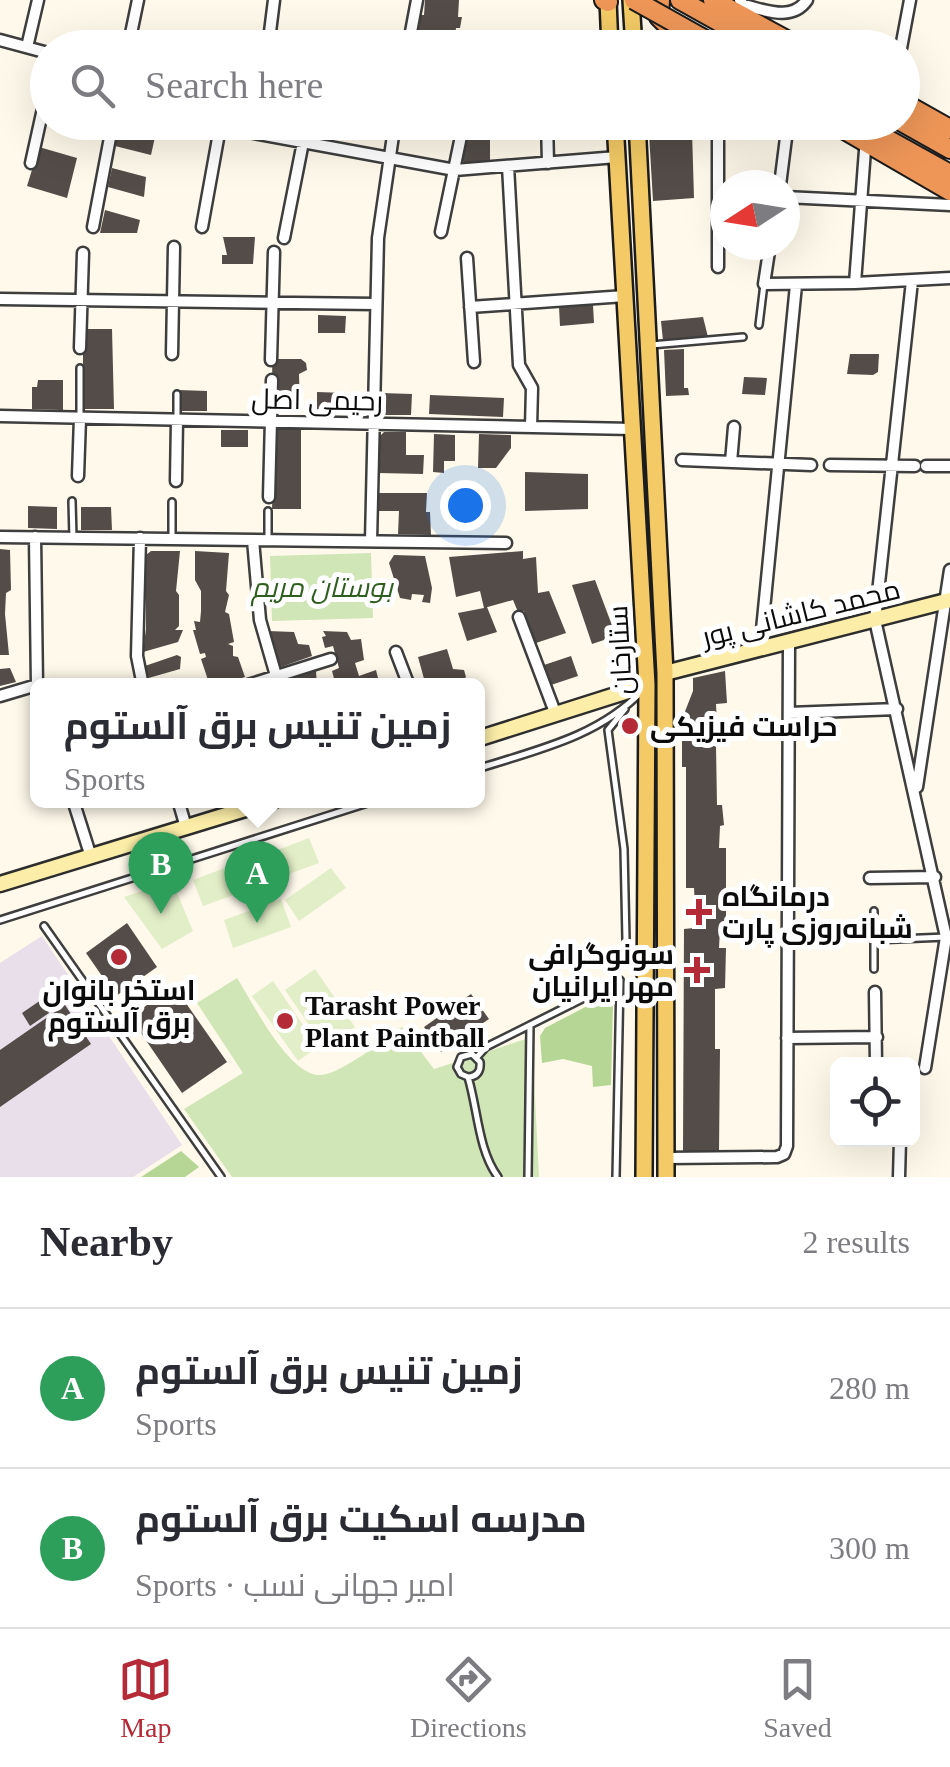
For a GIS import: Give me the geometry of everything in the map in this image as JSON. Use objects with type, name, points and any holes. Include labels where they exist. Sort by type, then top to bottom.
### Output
[{"type":"highway","points":[[633,0],[687,30]]},
{"type":"highway","points":[[660,0],[659,17],[672,30]]},
{"type":"highway","points":[[680,0],[734,30]]},
{"type":"highway","points":[[713,0],[768,30]]},
{"type":"highway","points":[[920,112],[950,128]]},
{"type":"highway","points":[[920,132],[950,149]]},
{"type":"highway","points":[[862,140],[950,191]]},
{"type":"highway","points":[[889,140],[950,174]]},
{"type":"main road","points":[[633,0],[634,30]]},
{"type":"main road","points":[[606,1],[608,30]]},
{"type":"main road","name":"ستارخان","points":[[616,140],[648,686],[644,1177]]},
{"type":"main road","name":"ستارخان","points":[[639,140],[665,674],[666,1177]]},
{"type":"street","points":[[31,30],[38,0]]},
{"type":"street","points":[[132,30],[138,0]]},
{"type":"street","points":[[270,30],[274,0]]},
{"type":"street","points":[[411,30],[417,0]]},
{"type":"street","points":[[740,0],[743,5],[784,14],[806,2]]},
{"type":"street","points":[[905,30],[910,0]]},
{"type":"street","points":[[27,47],[30,34]]},
{"type":"street","points":[[0,40],[30,48]]},
{"type":"street","points":[[31,164],[36,140]]},
{"type":"street","points":[[93,227],[110,140]]},
{"type":"street","points":[[202,227],[218,140]]},
{"type":"street","points":[[299,140],[455,170],[617,157]]},
{"type":"street","points":[[371,541],[379,228],[392,140]]},
{"type":"street","points":[[441,232],[461,140]]},
{"type":"street","points":[[547,140],[548,163]]},
{"type":"street","points":[[718,140],[718,267]]},
{"type":"street","points":[[782,170],[786,140]]},
{"type":"street","points":[[284,238],[304,141]]},
{"type":"street","points":[[855,284],[865,150]]},
{"type":"street","points":[[508,166],[520,370],[532,388],[531,427]]},
{"type":"street","points":[[800,198],[950,205]]},
{"type":"street","points":[[172,354],[174,247]]},
{"type":"street","points":[[80,348],[83,252]]},
{"type":"street","points":[[271,360],[274,252]]},
{"type":"street","points":[[466,258],[474,362]]},
{"type":"street","points":[[768,260],[764,284],[950,278]]},
{"type":"street","points":[[912,281],[874,620],[948,936],[926,1068]]},
{"type":"street","points":[[760,650],[796,285]]},
{"type":"street","points":[[470,307],[625,296]]},
{"type":"street","points":[[0,299],[376,304]]},
{"type":"street","points":[[270,497],[272,380]]},
{"type":"street","name":"رحیمی اصل","points":[[0,416],[633,429]]},
{"type":"street","points":[[78,476],[80,418]]},
{"type":"street","points":[[176,481],[177,420]]},
{"type":"street","points":[[731,462],[734,427]]},
{"type":"street","points":[[682,460],[811,465]]},
{"type":"street","points":[[830,465],[950,466]]},
{"type":"street","points":[[0,536],[506,543]]},
{"type":"street","points":[[35,537],[37,678]]},
{"type":"street","points":[[140,538],[137,656],[142,678]]},
{"type":"street","points":[[253,540],[260,620],[276,678]]},
{"type":"street","points":[[916,793],[950,570]]},
{"type":"street","name":"محمد کاشانی پور","points":[[665,674],[947,601]]},
{"type":"street","points":[[519,617],[556,715]]},
{"type":"street","points":[[666,1158],[777,1157],[784,1154],[787,1146],[789,642]]},
{"type":"street","points":[[396,652],[406,678]]},
{"type":"street","points":[[284,678],[331,659]]},
{"type":"street","points":[[485,737],[648,686]]},
{"type":"street","points":[[0,696],[30,687]]},
{"type":"street","points":[[789,713],[896,710]]},
{"type":"street","points":[[75,808],[90,856]]},
{"type":"street","points":[[180,808],[186,827]]},
{"type":"street","points":[[0,884],[249,808]]},
{"type":"street","points":[[870,878],[935,876]]},
{"type":"street","points":[[875,992],[876,1057]]},
{"type":"street","points":[[787,1038],[877,1037]]},
{"type":"street","points":[[899,1177],[900,1147]]},
{"type":"lane","points":[[758,325],[764,284]]},
{"type":"lane","points":[[649,346],[743,338]]},
{"type":"lane","points":[[80,368],[80,418]]},
{"type":"lane","points":[[177,394],[177,420]]},
{"type":"lane","points":[[72,500],[73,538]]},
{"type":"lane","points":[[172,502],[172,539]]},
{"type":"lane","points":[[268,511],[268,540]]},
{"type":"lane","points":[[626,940],[624,849],[608,730],[648,686]]},
{"type":"lane","points":[[485,765],[576,737],[625,708]]},
{"type":"lane","points":[[0,920],[351,808]]},
{"type":"lane","points":[[874,911],[874,969]]},
{"type":"lane","points":[[44,926],[221,1177]]},
{"type":"lane","points":[[874,940],[948,936]]},
{"type":"lane","points":[[477,1057],[486,1047],[620,980],[616,1177]]},
{"type":"lane","points":[[528,1177],[530,1025]]},
{"type":"lane","points":[[468,1054],[477,1057],[480,1070],[475,1076],[458,1071],[459,1060],[468,1054]]},
{"type":"lane","points":[[468,1077],[484,1155],[498,1177]]},
{"type":"shaded area","points":[[42,936],[182,1145],[133,1177],[0,1177],[0,963]]},
{"type":"green space","name":"بوستان مریم","points":[[371,553],[373,618],[272,621],[270,556]]},
{"type":"green space","points":[[309,838],[319,863],[267,882],[257,858]]},
{"type":"green space","points":[[246,860],[256,887],[203,906],[193,880]]},
{"type":"green space","points":[[331,868],[346,888],[299,921],[285,900]]},
{"type":"green space","points":[[172,881],[193,931],[162,949],[124,897]]},
{"type":"green space","points":[[281,899],[291,927],[233,948],[224,920]]},
{"type":"green space","points":[[315,969],[355,1027],[325,1048],[285,990]]},
{"type":"green space","points":[[237,978],[285,1052],[309,1072],[321,1075],[351,1062],[402,1027],[434,1069],[532,1037],[539,1177],[232,1177],[184,1109],[243,1073],[197,1003]]},
{"type":"green space","name":"Tarasht Power Plant Paintball","points":[[273,981],[318,1047],[298,1061],[252,996]]},
{"type":"green space","points":[[608,999],[613,1003],[611,1085],[593,1087],[592,1066],[563,1059],[542,1063],[540,1036],[545,1028]]},
{"type":"green space","points":[[181,1151],[199,1167],[185,1177],[141,1177]]},
{"type":"building","points":[[425,0],[459,0],[460,28],[418,30],[420,15],[424,15]]},
{"type":"building","points":[[116,140],[154,140],[151,155],[115,146]]},
{"type":"building","points":[[465,140],[490,140],[490,161],[462,160]]},
{"type":"building","points":[[649,140],[692,140],[694,198],[653,201]]},
{"type":"building","points":[[39,147],[77,158],[67,198],[27,186]]},
{"type":"building","points":[[112,168],[146,177],[144,197],[108,187]]},
{"type":"building","points":[[105,210],[140,220],[137,233],[100,233]]},
{"type":"building","points":[[223,237],[255,237],[253,264],[222,264],[222,255],[227,255]]},
{"type":"building","points":[[593,305],[594,323],[560,326],[559,307]]},
{"type":"building","points":[[318,315],[346,316],[345,333],[318,333]]},
{"type":"building","points":[[703,317],[708,337],[663,341],[661,321]]},
{"type":"building","points":[[83,329],[112,329],[114,409],[83,409]]},
{"type":"building","points":[[684,349],[684,388],[688,388],[689,395],[666,396],[664,350]]},
{"type":"building","points":[[850,354],[879,354],[878,372],[847,374]]},
{"type":"building","points":[[272,359],[301,359],[306,363],[307,370],[299,374],[300,413],[273,413]]},
{"type":"building","points":[[744,377],[767,378],[765,395],[742,394]]},
{"type":"building","points":[[38,380],[63,380],[63,410],[32,409],[32,387],[37,387]]},
{"type":"building","points":[[178,390],[207,391],[207,411],[178,411]]},
{"type":"building","points":[[317,392],[345,393],[346,414],[317,413]]},
{"type":"building","points":[[381,393],[412,394],[411,415],[381,415]]},
{"type":"building","points":[[430,395],[504,398],[503,417],[429,414]]},
{"type":"building","points":[[301,429],[301,509],[272,509],[275,431]]},
{"type":"building","points":[[221,430],[248,430],[248,447],[221,447]]},
{"type":"building","points":[[384,432],[406,432],[406,455],[424,455],[423,474],[379,473],[380,436]]},
{"type":"building","points":[[434,434],[455,435],[455,461],[444,461],[444,473],[433,472]]},
{"type":"building","points":[[479,434],[511,435],[511,448],[496,468],[478,468]]},
{"type":"building","points":[[525,472],[588,474],[588,509],[525,511]]},
{"type":"building","points":[[379,493],[427,493],[431,535],[398,534],[399,511],[379,511]]},
{"type":"building","points":[[28,506],[57,507],[57,529],[28,528]]},
{"type":"building","points":[[81,507],[111,507],[112,530],[81,530]]},
{"type":"building","points":[[0,549],[10,550],[11,590],[6,593],[5,614],[9,655],[0,655]]},
{"type":"building","points":[[151,551],[180,551],[176,591],[179,626],[175,630],[183,630],[178,642],[143,652],[146,555]]},
{"type":"building","points":[[195,551],[229,553],[225,612],[229,614],[234,642],[228,644],[233,646],[233,656],[238,657],[245,677],[207,678],[201,659],[206,657],[205,653],[200,654],[193,630],[194,621],[200,622],[201,611],[201,591],[195,580]]},
{"type":"building","points":[[523,551],[523,559],[536,557],[538,593],[549,591],[566,633],[533,644],[524,611],[518,612],[513,600],[487,607],[497,632],[467,641],[458,613],[484,608],[480,591],[456,597],[449,557]]},
{"type":"building","points":[[394,555],[425,556],[432,588],[430,603],[422,602],[424,595],[412,594],[411,600],[400,598],[389,563]]},
{"type":"building","points":[[595,580],[616,636],[592,644],[572,585]]},
{"type":"building","points":[[268,631],[294,632],[298,644],[309,645],[312,656],[281,667]]},
{"type":"building","points":[[323,631],[347,632],[351,640],[361,639],[364,660],[355,663],[359,676],[376,670],[378,678],[334,678],[332,671],[339,668],[333,646],[325,648],[322,637],[326,636]]},
{"type":"building","points":[[447,649],[453,669],[464,670],[466,677],[424,678],[418,657]]},
{"type":"building","points":[[571,656],[578,676],[551,685],[544,665]]},
{"type":"building","points":[[181,657],[180,669],[148,678],[145,678],[142,667]]},
{"type":"building","points":[[10,668],[16,682],[0,686],[0,669]]},
{"type":"building","points":[[316,671],[316,678],[294,678]]},
{"type":"building","points":[[725,671],[727,703],[716,704],[717,724],[712,725],[717,805],[722,805],[724,825],[720,826],[719,848],[726,848],[726,928],[720,928],[719,948],[726,948],[725,988],[715,989],[715,1049],[720,1049],[719,1151],[683,1151],[684,929],[694,928],[695,908],[694,888],[686,888],[686,767],[682,767],[682,732],[693,678]]},
{"type":"building","name":"حراست فیزیکی","points":[[625,721],[635,721],[635,731],[625,731]]},
{"type":"building","name":"استخر بانوان برق آلستوم","points":[[127,923],[157,967],[116,996],[86,953]]},
{"type":"building","points":[[174,986],[227,1062],[182,1093],[130,1017]]},
{"type":"building","points":[[471,994],[489,1019],[441,1052],[424,1027]]},
{"type":"building","points":[[41,1000],[49,1013],[30,1026],[22,1013]]},
{"type":"building","points":[[65,1005],[91,1044],[0,1107],[0,1050]]},
{"type":"place","name":"حراست فیزیکی","points":[[630,726]]},
{"type":"place","name":"درمانگاه شبانه‌روزی پارت","points":[[699,912]]},
{"type":"place","name":"مدرسه اسکیت برق آلستوم","points":[[161,914]]},
{"type":"place","name":"زمین تنیس برق آلستوم","points":[[257,923]]},
{"type":"place","name":"استخر بانوان برق آلستوم","points":[[119,957]]},
{"type":"place","name":"سونوگرافی مهر ایرانیان","points":[[697,970]]},
{"type":"place","name":"Tarasht Power Plant Paintball","points":[[285,1021]]}]
